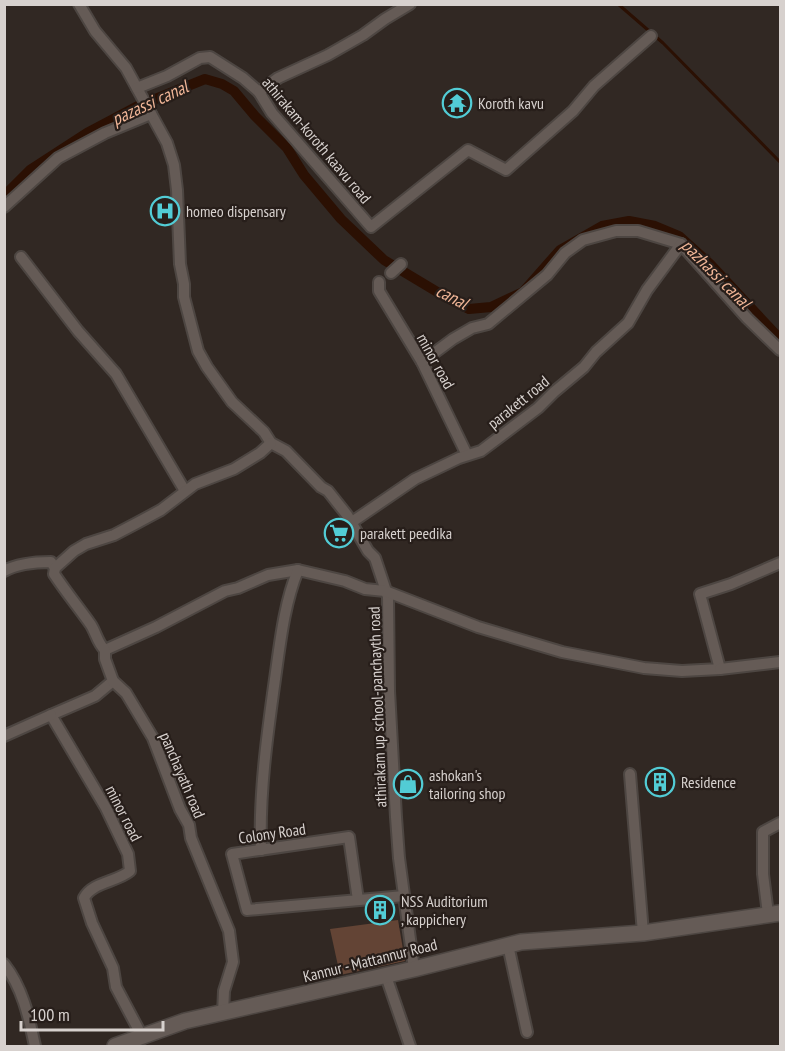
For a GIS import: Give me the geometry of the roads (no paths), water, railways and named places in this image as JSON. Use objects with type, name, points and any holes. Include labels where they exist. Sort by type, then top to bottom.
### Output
[{"type":"main road","name":"Kannur - Mattannur Road","points":[[114,1047],[135,1042],[185,1022],[386,976],[521,942],[643,933],[774,914]]},
{"type":"street","name":"athirakam up school-panchayth road","points":[[79,4],[95,31],[126,68],[167,143],[174,165],[178,199],[183,297],[198,351],[232,402],[264,432],[271,443],[286,451],[321,487],[328,491],[352,522],[368,551],[379,565],[388,597],[389,691],[396,817],[414,969]]},
{"type":"street","points":[[259,92],[294,70],[328,55],[363,35],[410,4]]},
{"type":"street","name":"athirakam-koroth kaavu road","points":[[137,88],[167,76],[200,58],[210,57],[243,78],[259,92],[272,113],[371,227],[468,150],[506,170],[573,111],[594,86],[651,36]]},
{"type":"street","points":[[4,207],[58,158],[147,107]]},
{"type":"street","points":[[422,362],[472,328],[488,324],[547,275],[565,253],[583,240],[616,231],[638,231],[681,244],[747,318],[780,350]]},
{"type":"street","name":"parakett road","points":[[352,522],[415,479],[480,451],[521,422],[575,372],[584,367],[596,352],[628,322],[647,290],[681,244]]},
{"type":"street","points":[[21,257],[78,331],[116,374],[185,491]]},
{"type":"street","points":[[391,273],[401,264]]},
{"type":"street","name":"minor road","points":[[380,282],[379,291],[422,362],[467,455]]},
{"type":"street","points":[[4,571],[10,567],[42,562],[51,562],[55,568],[74,551],[86,544],[114,535],[161,510],[185,491],[208,478],[241,465],[271,443]]},
{"type":"street","points":[[720,669],[700,594],[731,584],[780,563]]},
{"type":"street","name":"panchayath road","points":[[55,568],[54,574],[82,611],[105,650],[105,659],[113,681],[126,693],[153,738],[229,931],[233,962],[224,991],[223,1014]]},
{"type":"street","points":[[261,850],[260,828],[269,726],[284,627],[293,582],[298,570]]},
{"type":"street","points":[[105,650],[156,627],[225,591],[268,575],[298,570],[345,581],[365,589],[385,591],[478,627],[562,652],[644,668],[682,672],[780,663]]},
{"type":"street","points":[[4,736],[94,696],[113,681]]},
{"type":"street","name":"minor road","points":[[51,715],[101,798],[128,854],[130,866],[127,874],[94,888],[87,892],[84,898],[92,923],[113,968],[116,987],[135,1042]]},
{"type":"street","points":[[630,774],[643,933]]},
{"type":"street","points":[[774,914],[763,874],[763,832],[780,823]]},
{"type":"street","name":"Colony Road","points":[[358,900],[349,837],[232,854],[247,910],[404,896]]},
{"type":"street","points":[[508,945],[527,1032]]},
{"type":"street","points":[[4,964],[15,979],[27,1009],[35,1047]]},
{"type":"street","points":[[386,976],[410,1047]]},
{"type":"waterway","points":[[618,4],[663,43],[780,162]]},
{"type":"waterway","name":"pazassi canal","points":[[4,196],[30,170],[87,133],[138,106],[205,79],[222,84],[234,91],[287,148],[304,175],[341,219],[384,260],[469,309],[491,307],[523,292],[560,250],[602,226],[629,221],[655,226],[679,236],[710,264],[780,339]]},
{"type":"place","name":"Koroth kavu","points":[[457,103]]},
{"type":"place","name":"homeo dispensary","points":[[165,211]]},
{"type":"place","name":"parakett peedika","points":[[339,533]]},
{"type":"place","name":"Residence","points":[[660,782]]},
{"type":"place","name":"ashokan's tailoring shop","points":[[408,784]]},
{"type":"place","name":"NSS Auditorium , kappichery","points":[[380,910]]},
{"type":"water label","name":"pazhassi canal","points":[[716,274]]},
{"type":"water label","name":"canal","points":[[452,297]]}]
